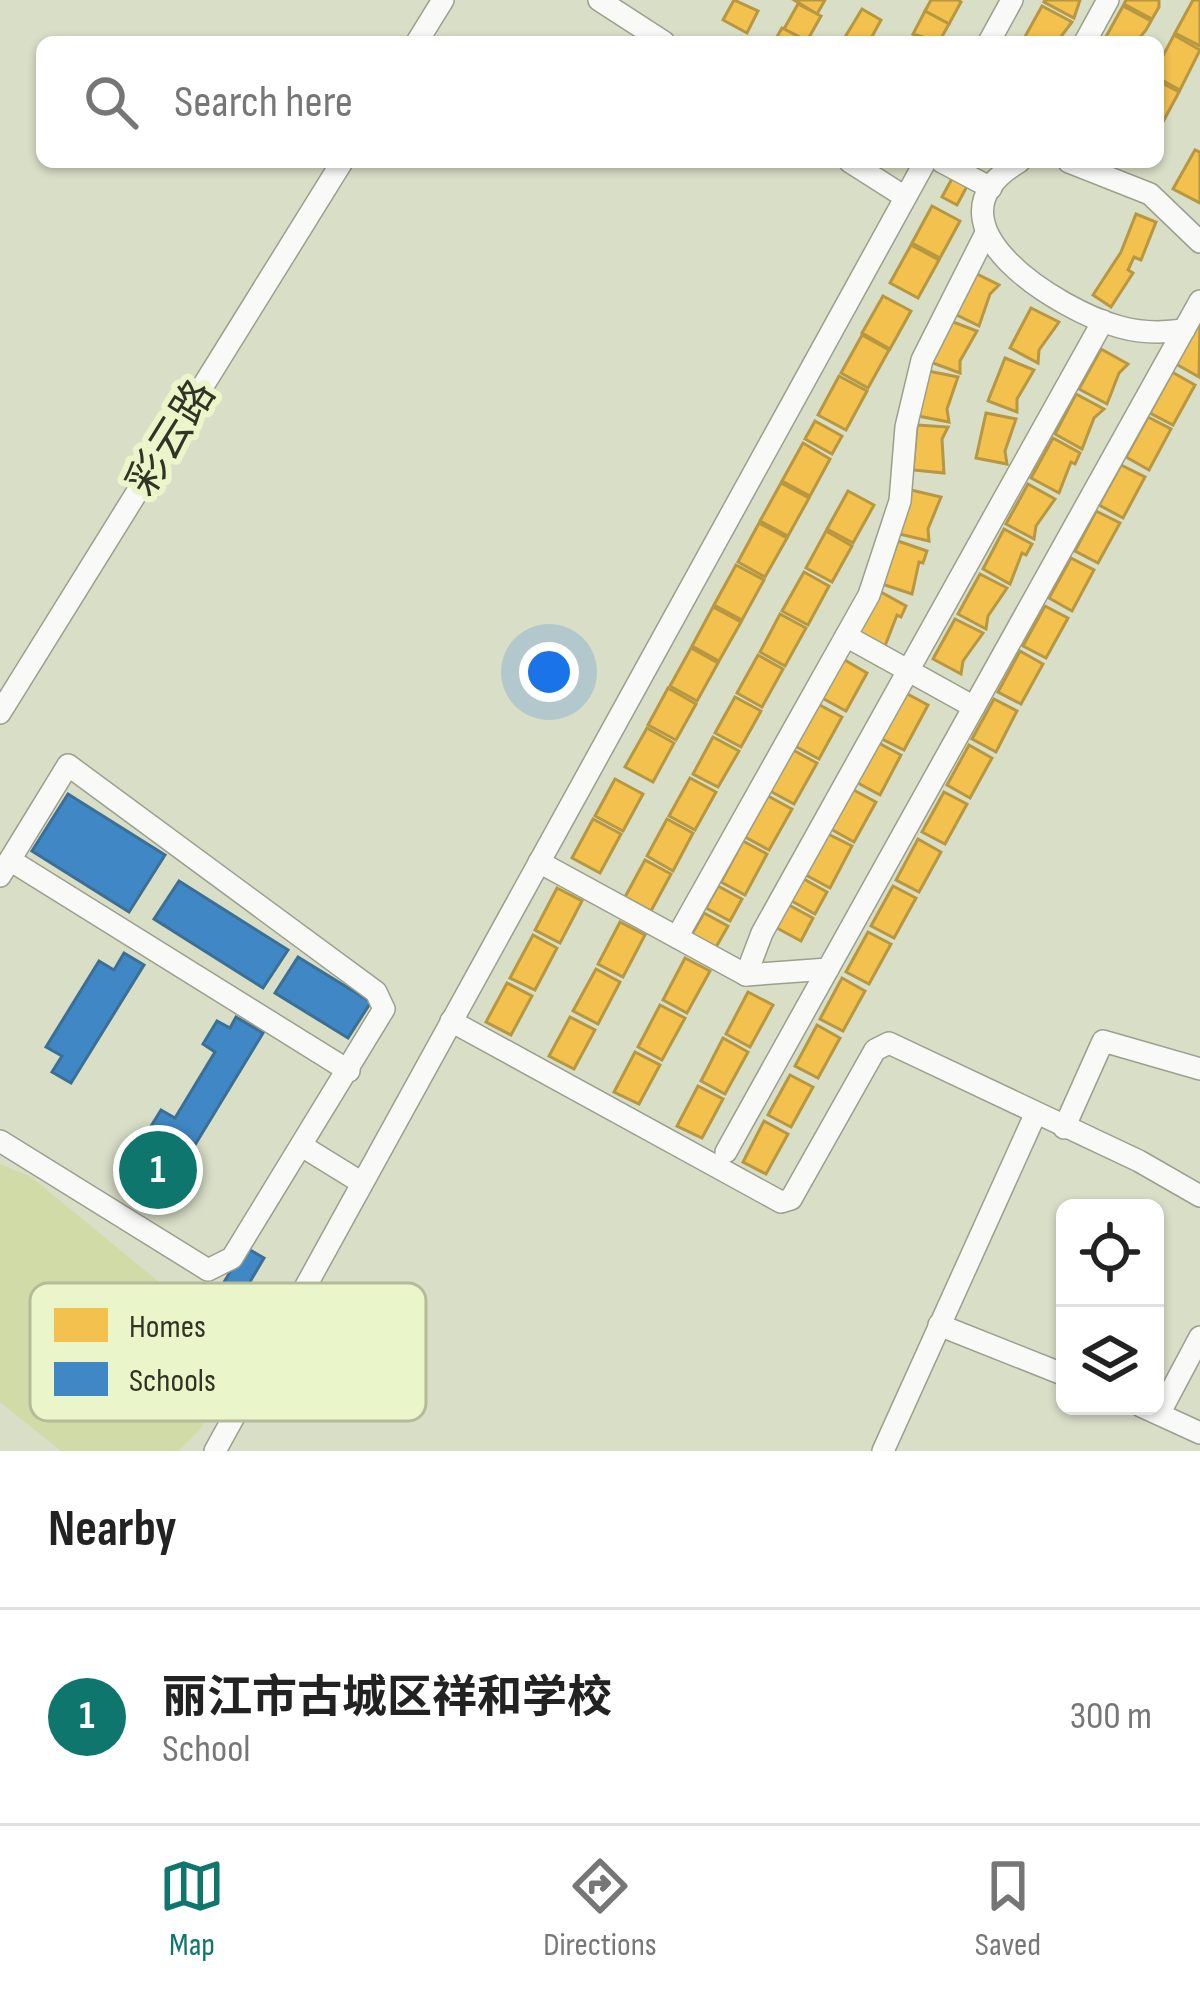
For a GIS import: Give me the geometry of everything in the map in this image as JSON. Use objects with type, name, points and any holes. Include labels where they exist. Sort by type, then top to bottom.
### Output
[{"type":"street","points":[[421,36],[443,0]]},
{"type":"street","points":[[599,0],[655,36]]},
{"type":"street","points":[[992,36],[1012,0]]},
{"type":"street","points":[[1087,36],[1108,0]]},
{"type":"street","name":"彩云路","points":[[0,713],[338,168]]},
{"type":"street","points":[[859,168],[905,197]]},
{"type":"street","points":[[307,1283],[922,168]]},
{"type":"street","points":[[953,168],[991,188]]},
{"type":"street","points":[[677,938],[846,636],[894,526],[905,476],[908,415],[922,360],[985,235],[984,206],[991,188],[1013,168]]},
{"type":"street","points":[[1084,168],[1150,194],[1200,242]]},
{"type":"street","points":[[985,235],[1037,286],[1103,321],[1143,332],[1184,329]]},
{"type":"street","points":[[726,1152],[1200,301]]},
{"type":"street","points":[[746,975],[762,933],[1103,321]]},
{"type":"street","points":[[846,636],[974,707]]},
{"type":"street","points":[[0,1141],[214,1270],[232,1258],[349,1071],[384,1014],[376,992],[68,765],[5,868],[349,1071]]},
{"type":"street","points":[[539,862],[746,975],[828,969]]},
{"type":"street","points":[[451,1021],[781,1202],[791,1199],[883,1045],[901,1046],[1035,1115],[1139,1161],[1200,1196]]},
{"type":"street","points":[[1064,1128],[1103,1041],[1200,1069]]},
{"type":"street","points":[[883,1451],[1035,1115]]},
{"type":"street","points":[[302,1145],[362,1184]]},
{"type":"street","points":[[939,1324],[1056,1371]]},
{"type":"street","points":[[1164,1390],[1200,1337]]},
{"type":"street","points":[[1161,1415],[1200,1433]]},
{"type":"street","points":[[214,1451],[231,1421]]},
{"type":"green space","points":[[0,1164],[31,1177],[160,1283],[30,1283],[30,1421],[205,1421],[178,1451],[61,1451],[0,1402]]},
{"type":"building: Homes","points":[[734,0],[758,11],[747,33],[723,20]]},
{"type":"building: Homes","points":[[794,0],[825,0],[817,14]]},
{"type":"building: Homes","points":[[931,0],[961,2],[949,24],[925,11]]},
{"type":"building: Homes","points":[[1045,0],[1080,0],[1074,18],[1044,2]]},
{"type":"building: Homes","points":[[1126,0],[1159,0],[1159,7],[1152,19],[1124,4]]},
{"type":"building: Homes","points":[[1193,0],[1200,0],[1200,46],[1175,33]]},
{"type":"building: Homes","points":[[798,4],[821,16],[810,36],[784,29]]},
{"type":"building: Homes","points":[[1042,6],[1072,22],[1062,36],[1025,36]]},
{"type":"building: Homes","points":[[1123,6],[1151,21],[1141,36],[1106,36]]},
{"type":"building: Homes","points":[[862,9],[881,20],[872,36],[846,36]]},
{"type":"building: Homes","points":[[925,11],[949,24],[942,36],[913,34]]},
{"type":"building: Homes","points":[[1174,35],[1200,50],[1180,90],[1164,81],[1164,54]]},
{"type":"building: Homes","points":[[1164,84],[1179,92],[1164,120]]},
{"type":"building: Homes","points":[[1195,150],[1200,152],[1200,203],[1173,189]]},
{"type":"building: Homes","points":[[958,168],[977,168],[957,205],[942,197]]},
{"type":"building: Homes","points":[[932,206],[960,221],[940,258],[912,243]]},
{"type":"building: Homes","points":[[1136,214],[1156,222],[1141,260],[1134,257],[1128,270],[1133,273],[1111,307],[1093,295],[1121,252]]},
{"type":"building: Homes","points":[[911,245],[939,260],[918,298],[890,283]]},
{"type":"building: Homes","points":[[971,271],[999,285],[990,294],[979,326],[951,312]]},
{"type":"building: Homes","points":[[883,296],[911,311],[890,349],[862,333]]},
{"type":"building: Homes","points":[[1031,308],[1059,322],[1039,350],[1038,363],[1010,348]]},
{"type":"building: Homes","points":[[948,320],[977,331],[960,361],[960,373],[930,362]]},
{"type":"building: Homes","points":[[1200,325],[1199,377],[1176,364]]},
{"type":"building: Homes","points":[[862,335],[889,350],[868,388],[841,373]]},
{"type":"building: Homes","points":[[1101,349],[1128,364],[1119,373],[1107,404],[1079,389]]},
{"type":"building: Homes","points":[[1005,358],[1034,370],[1017,399],[1017,412],[988,401]]},
{"type":"building: Homes","points":[[928,371],[958,377],[947,409],[949,422],[918,416]]},
{"type":"building: Homes","points":[[1172,372],[1195,385],[1173,425],[1150,413]]},
{"type":"building: Homes","points":[[839,376],[867,391],[846,430],[818,415]]},
{"type":"building: Homes","points":[[1076,394],[1104,409],[1094,418],[1082,449],[1055,434]]},
{"type":"building: Homes","points":[[986,413],[1016,419],[1005,451],[1007,464],[976,458]]},
{"type":"building: Homes","points":[[1148,417],[1171,429],[1149,470],[1126,457]]},
{"type":"building: Homes","points":[[815,421],[842,436],[832,454],[805,439]]},
{"type":"building: Homes","points":[[917,425],[948,427],[942,439],[944,473],[913,470]]},
{"type":"building: Homes","points":[[1053,438],[1080,453],[1075,464],[1071,462],[1059,493],[1031,478]]},
{"type":"building: Homes","points":[[803,443],[830,459],[810,496],[782,481]]},
{"type":"building: Homes","points":[[1121,465],[1145,477],[1123,518],[1099,505]]},
{"type":"building: Homes","points":[[781,483],[809,498],[788,536],[760,521]]},
{"type":"building: Homes","points":[[1028,484],[1055,499],[1036,526],[1034,539],[1006,524]]},
{"type":"building: Homes","points":[[911,490],[941,497],[928,529],[929,541],[899,534]]},
{"type":"building: Homes","points":[[848,491],[874,505],[853,543],[827,529]]},
{"type":"building: Homes","points":[[1096,511],[1120,523],[1098,563],[1075,551]]},
{"type":"building: Homes","points":[[759,523],[787,538],[765,577],[738,562]]},
{"type":"building: Homes","points":[[1004,529],[1032,544],[1026,555],[1022,553],[1010,584],[983,569]]},
{"type":"building: Homes","points":[[826,531],[852,546],[832,582],[806,568]]},
{"type":"building: Homes","points":[[898,541],[927,551],[923,563],[919,562],[912,594],[882,584]]},
{"type":"building: Homes","points":[[1071,558],[1094,570],[1072,611],[1049,598]]},
{"type":"building: Homes","points":[[736,565],[764,580],[742,620],[714,605]]},
{"type":"building: Homes","points":[[804,572],[829,586],[808,625],[782,611]]},
{"type":"building: Homes","points":[[980,574],[1007,588],[988,616],[986,629],[958,614]]},
{"type":"building: Homes","points":[[879,591],[906,606],[901,617],[897,615],[885,646],[857,631]]},
{"type":"building: Homes","points":[[1045,606],[1068,618],[1046,658],[1023,646]]},
{"type":"building: Homes","points":[[713,607],[741,622],[719,661],[692,646]]},
{"type":"building: Homes","points":[[780,614],[806,628],[785,666],[760,652]]},
{"type":"building: Homes","points":[[955,619],[983,633],[963,661],[961,674],[933,659]]},
{"type":"building: Homes","points":[[691,648],[718,663],[697,701],[670,686]]},
{"type":"building: Homes","points":[[1020,651],[1043,664],[1021,704],[998,692]]},
{"type":"building: Homes","points":[[758,655],[783,669],[762,707],[737,693]]},
{"type":"building: Homes","points":[[843,659],[867,673],[846,711],[822,698]]},
{"type":"building: Homes","points":[[668,688],[696,704],[676,740],[648,725]]},
{"type":"building: Homes","points":[[902,691],[928,705],[904,750],[878,737]]},
{"type":"building: Homes","points":[[735,697],[761,711],[741,747],[715,733]]},
{"type":"building: Homes","points":[[994,699],[1017,711],[996,752],[972,739]]},
{"type":"building: Homes","points":[[818,704],[842,717],[819,759],[795,746]]},
{"type":"building: Homes","points":[[647,728],[674,743],[653,782],[625,767]]},
{"type":"building: Homes","points":[[713,737],[739,751],[718,787],[693,774]]},
{"type":"building: Homes","points":[[875,741],[901,755],[880,795],[854,781]]},
{"type":"building: Homes","points":[[969,745],[992,758],[970,798],[947,785]]},
{"type":"building: Homes","points":[[793,750],[817,763],[794,804],[770,791]]},
{"type":"building: Homes","points":[[690,778],[716,792],[695,830],[669,816]]},
{"type":"building: Homes","points":[[615,779],[643,794],[623,831],[595,816]]},
{"type":"building: Homes","points":[[850,788],[876,802],[854,842],[829,828]]},
{"type":"building: Homes","points":[[944,792],[967,804],[945,844],[922,832]]},
{"type":"building: Homes","points":[[768,796],[792,809],[769,850],[745,837]]},
{"type":"building: Homes","points":[[593,819],[621,834],[600,873],[572,858]]},
{"type":"building: Homes","points":[[667,819],[693,833],[673,871],[647,856]]},
{"type":"building: Homes","points":[[826,833],[852,846],[830,888],[804,874]]},
{"type":"building: Homes","points":[[918,839],[941,852],[919,892],[896,880]]},
{"type":"building: Homes","points":[[743,841],[767,854],[745,895],[721,882]]},
{"type":"building: Homes","points":[[645,860],[671,874],[651,911],[625,897]]},
{"type":"building: Homes","points":[[802,878],[827,892],[815,914],[790,900]]},
{"type":"building: Homes","points":[[718,886],[742,899],[730,921],[706,908]]},
{"type":"building: Homes","points":[[893,886],[916,898],[894,938],[871,926]]},
{"type":"building: Homes","points":[[557,888],[582,901],[560,943],[535,930]]},
{"type":"building: Homes","points":[[787,904],[813,918],[801,941],[775,927]]},
{"type":"building: Homes","points":[[704,913],[728,926],[715,949],[691,936]]},
{"type":"building: Homes","points":[[620,922],[645,935],[623,977],[598,964]]},
{"type":"building: Homes","points":[[868,932],[891,944],[869,984],[846,972]]},
{"type":"building: Homes","points":[[533,935],[557,948],[535,990],[510,978]]},
{"type":"building: Homes","points":[[685,958],[710,971],[687,1013],[663,1000]]},
{"type":"building: Homes","points":[[596,969],[620,982],[598,1024],[573,1011]]},
{"type":"building: Homes","points":[[842,978],[865,991],[843,1031],[820,1019]]},
{"type":"building: Homes","points":[[507,983],[532,996],[511,1035],[486,1022]]},
{"type":"building: Homes","points":[[748,992],[773,1005],[750,1047],[726,1034]]},
{"type":"building: Homes","points":[[660,1005],[685,1018],[662,1060],[638,1047]]},
{"type":"building: Homes","points":[[570,1017],[595,1030],[574,1069],[549,1056]]},
{"type":"building: Homes","points":[[817,1025],[840,1038],[818,1078],[795,1066]]},
{"type":"building: Homes","points":[[723,1038],[748,1052],[725,1094],[701,1081]]},
{"type":"building: Homes","points":[[635,1052],[660,1065],[639,1104],[614,1092]]},
{"type":"building: Homes","points":[[790,1075],[813,1087],[791,1127],[768,1115]]},
{"type":"building: Homes","points":[[698,1086],[723,1099],[702,1138],[677,1126]]},
{"type":"building: Homes","points":[[764,1121],[788,1134],[766,1174],[743,1162]]},
{"type":"building: Schools","points":[[68,794],[165,855],[129,912],[32,851]]},
{"type":"building: Schools","points":[[179,881],[288,950],[263,988],[154,919]]},
{"type":"building: Schools","points":[[124,953],[144,965],[71,1083],[52,1072],[62,1056],[46,1047],[99,961],[114,970]]},
{"type":"building: Schools","points":[[298,957],[371,1002],[348,1038],[275,993]]},
{"type":"building: Schools","points":[[236,1017],[263,1033],[184,1163],[157,1147],[162,1140],[148,1131],[161,1110],[175,1118],[215,1052],[203,1044],[217,1021],[230,1028]]},
{"type":"building: Schools","points":[[245,1247],[264,1258],[249,1283],[224,1283]]},
{"type":"place","name":"丽江市古城区祥和学校","points":[[158,1170]]}]
